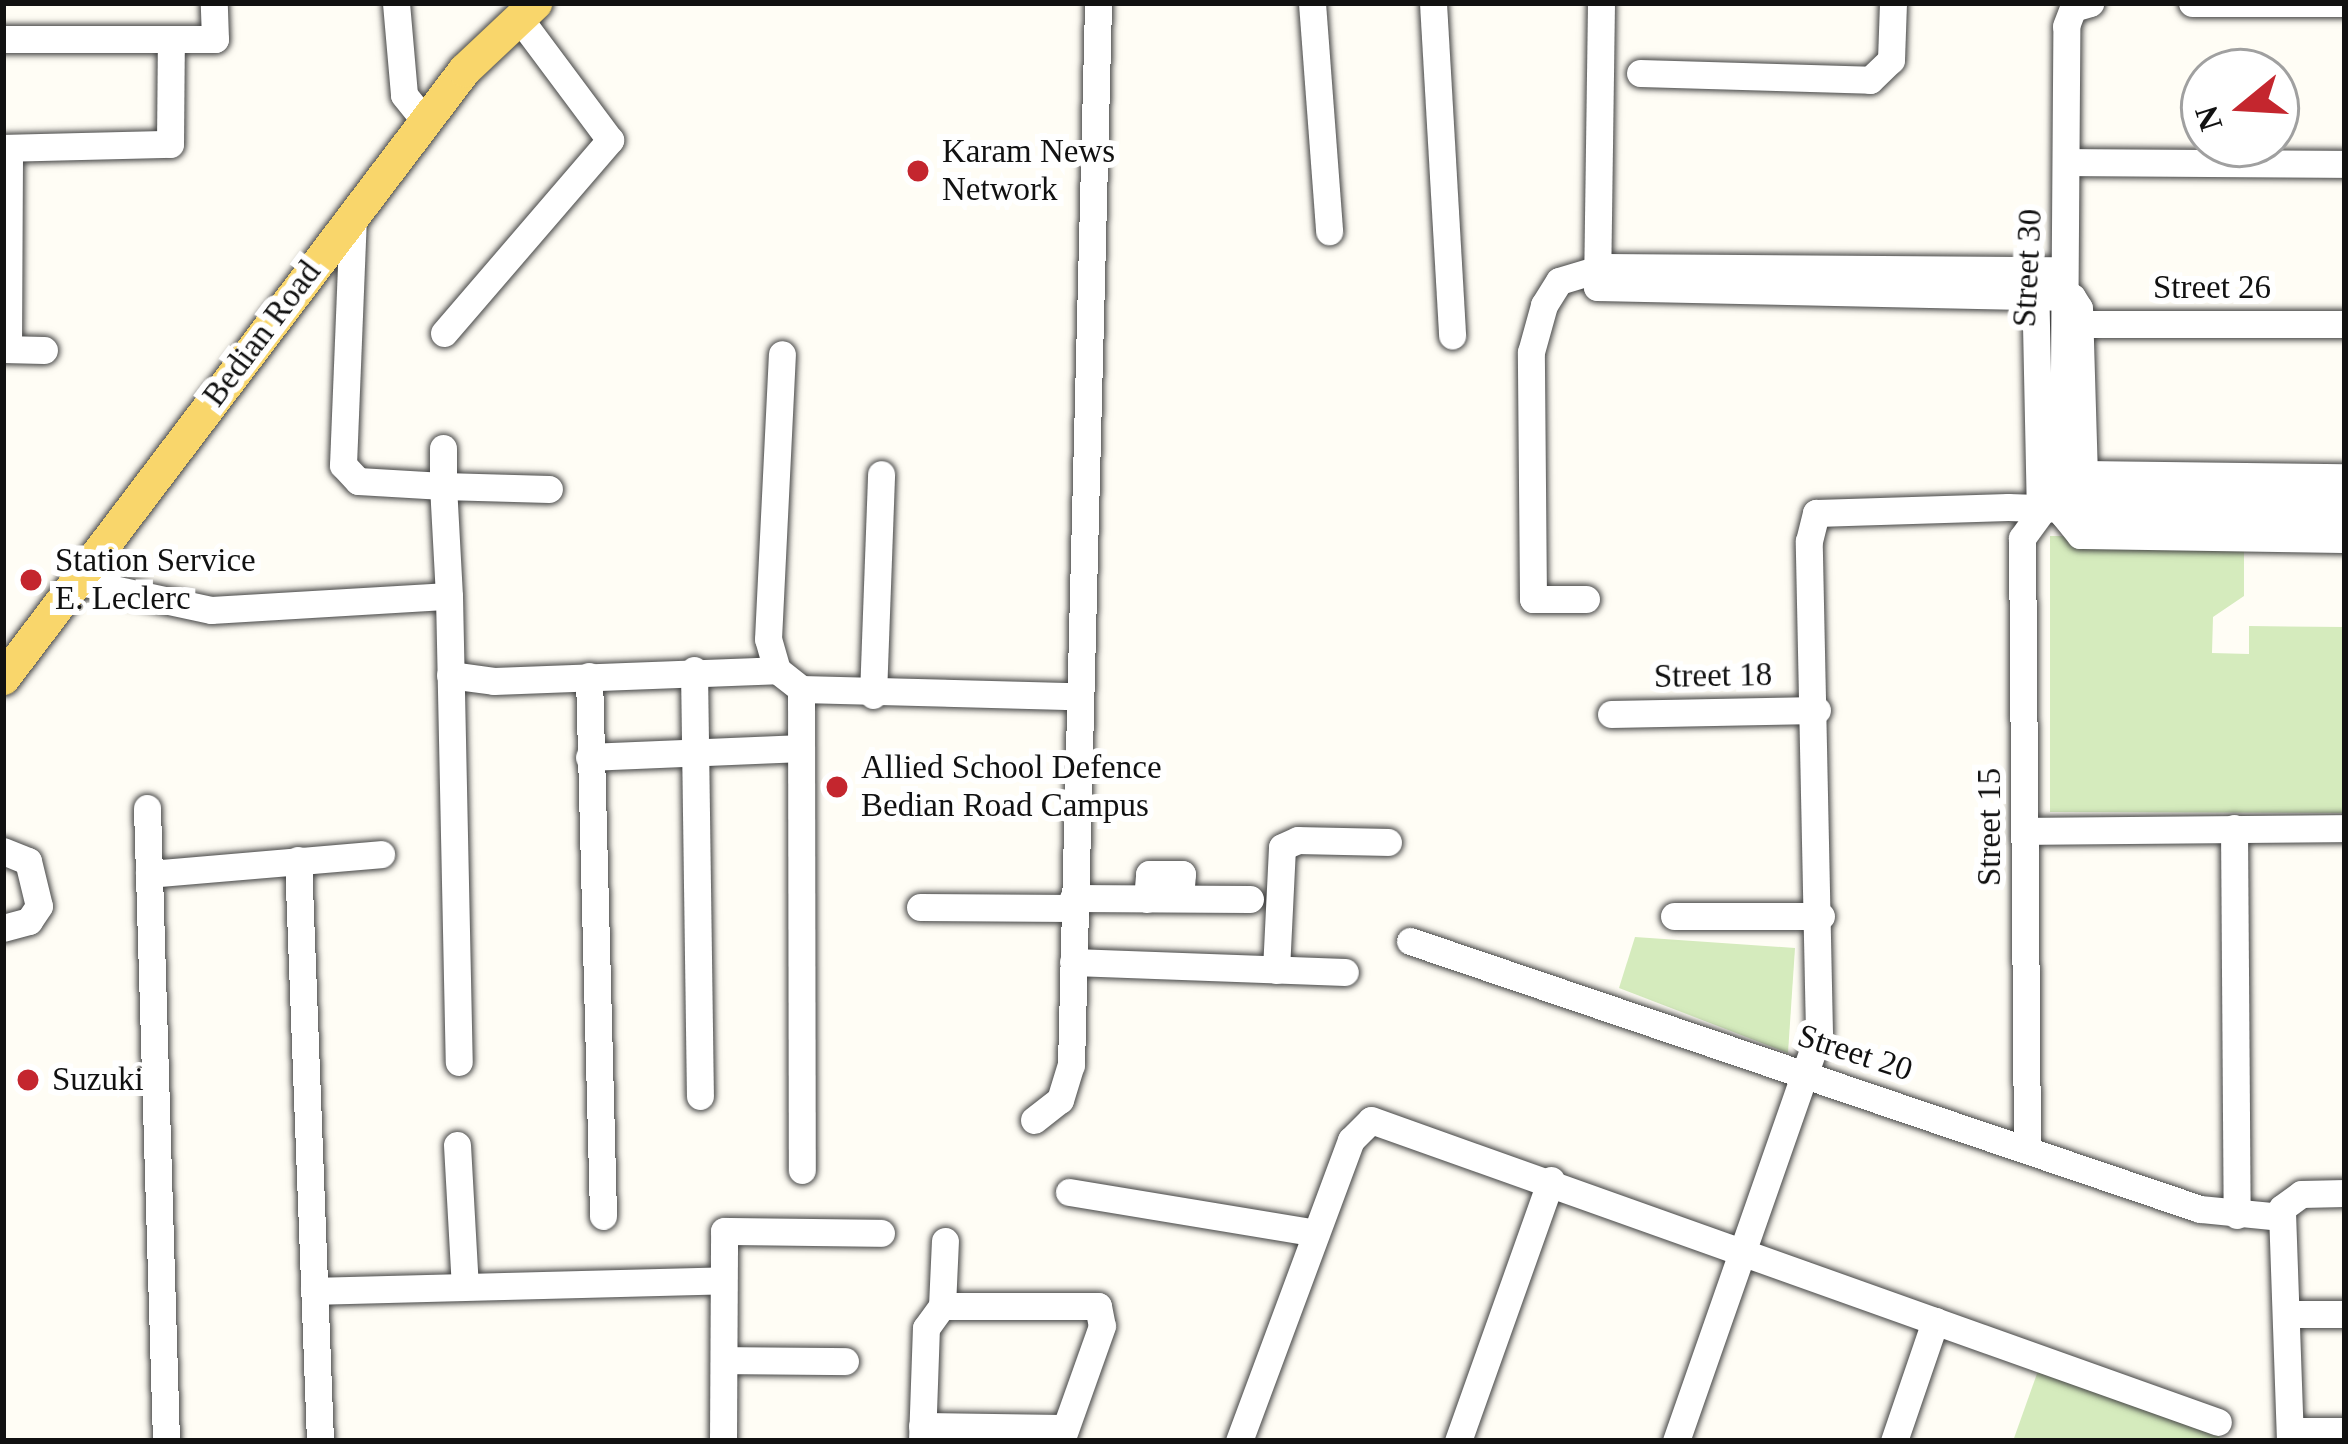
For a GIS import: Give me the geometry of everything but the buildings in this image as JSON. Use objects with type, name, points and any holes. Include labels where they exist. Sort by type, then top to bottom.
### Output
[{"type":"main road","name":"Bedian Road","points":[[3,678],[425,121],[527,10]]},
{"type":"street","points":[[3,39],[215,39],[214,3]]},
{"type":"street","points":[[396,3],[404,95],[425,121]]},
{"type":"street","points":[[1034,1120],[1060,1100],[1071,1065],[1075,696],[1098,3]]},
{"type":"street","points":[[1312,3],[1328,231]]},
{"type":"street","points":[[1433,3],[1453,335]]},
{"type":"street","points":[[1594,276],[1600,3]]},
{"type":"street","points":[[1640,73],[1870,80],[1891,61],[1893,3]]},
{"type":"street","points":[[2192,3],[2345,4]]},
{"type":"street","points":[[444,333],[610,140],[527,10]]},
{"type":"street","name":"Street 30","points":[[2051,504],[2042,288],[2069,162],[2068,11]]},
{"type":"street","points":[[44,350],[5,349],[6,148],[170,144],[171,39]]},
{"type":"street","points":[[2069,162],[2345,164]]},
{"type":"street","points":[[353,215],[344,465],[371,484],[549,489]]},
{"type":"street","points":[[1586,598],[1533,598],[1532,352],[1555,286],[1594,276],[1605,267],[2042,288],[2079,308],[2084,473]]},
{"type":"street","points":[[1984,308],[2042,288]]},
{"type":"street","points":[[2042,288],[2023,484],[2051,504],[2080,535],[2345,539]]},
{"type":"street","name":"Street 26","points":[[2079,324],[2345,324]]},
{"type":"street","points":[[782,355],[768,639],[777,670],[801,689],[873,695],[1075,696]]},
{"type":"street","points":[[443,448],[459,1062]]},
{"type":"street","points":[[2051,504],[2084,473],[2345,477]]},
{"type":"street","points":[[873,695],[881,474]]},
{"type":"street","points":[[1676,1441],[1819,1034],[1816,710],[1808,541],[1816,513],[2345,497]]},
{"type":"street","points":[[2051,504],[2345,518]]},
{"type":"street","name":"Street 15","points":[[2027,1146],[2022,538],[2051,504]]},
{"type":"street","points":[[76,581],[211,610],[449,596]]},
{"type":"street","points":[[694,670],[700,1096]]},
{"type":"street","points":[[450,675],[777,670]]},
{"type":"street","points":[[589,676],[603,1216]]},
{"type":"street","points":[[801,689],[802,1170]]},
{"type":"street","name":"Street 18","points":[[1611,713],[1816,710]]},
{"type":"street","points":[[589,757],[801,748]]},
{"type":"street","points":[[147,808],[166,1441]]},
{"type":"street","points":[[2234,828],[2237,1215]]},
{"type":"street","points":[[2027,831],[2345,828]]},
{"type":"street","points":[[1276,970],[1282,847],[1298,840],[1388,842]]},
{"type":"street","points":[[3,851],[28,861],[39,906],[29,921],[3,928]]},
{"type":"street","points":[[149,874],[381,854]]},
{"type":"street","points":[[298,860],[320,1441]]},
{"type":"street","points":[[920,907],[1147,898],[1149,874],[1182,874],[1180,898],[1250,899]]},
{"type":"street","points":[[1673,916],[1820,916]]},
{"type":"street","name":"Street 20","points":[[1410,941],[2237,1215],[2281,1217]]},
{"type":"street","points":[[1072,962],[1345,972]]},
{"type":"street","points":[[1239,1441],[1355,1132],[1371,1120],[1550,1180],[2218,1422]]},
{"type":"street","points":[[457,1145],[465,1286]]},
{"type":"street","points":[[1458,1441],[1550,1180]]},
{"type":"street","points":[[1069,1192],[1316,1233]]},
{"type":"street","points":[[2345,1193],[2292,1198],[2281,1217],[2290,1436],[2345,1431]]},
{"type":"street","points":[[723,1441],[724,1231],[881,1233]]},
{"type":"street","points":[[942,1306],[1098,1306],[1102,1326],[1063,1434],[922,1433],[926,1328],[942,1306],[945,1240]]},
{"type":"street","points":[[314,1291],[723,1280]]},
{"type":"street","points":[[2287,1315],[2345,1314]]},
{"type":"street","points":[[1894,1441],[1935,1321]]},
{"type":"street","points":[[726,1360],[845,1361]]},
{"type":"green space","points":[[2050,536],[2244,537],[2244,596],[2213,617],[2212,653],[2249,654],[2249,626],[2345,627],[2345,813],[2050,812]]},
{"type":"green space","points":[[1635,937],[1795,948],[1788,1053],[1619,988]]},
{"type":"green space","points":[[2039,1368],[2219,1433],[2220,1441],[2013,1441]]},
{"type":"place","name":"Karam News Network","points":[[918,171]]},
{"type":"place","name":"Station Service E. Leclerc","points":[[31,580]]},
{"type":"place","name":"Allied School Defence Bedian Road Campus","points":[[837,787]]},
{"type":"place","name":"Suzuki","points":[[28,1080]]}]
